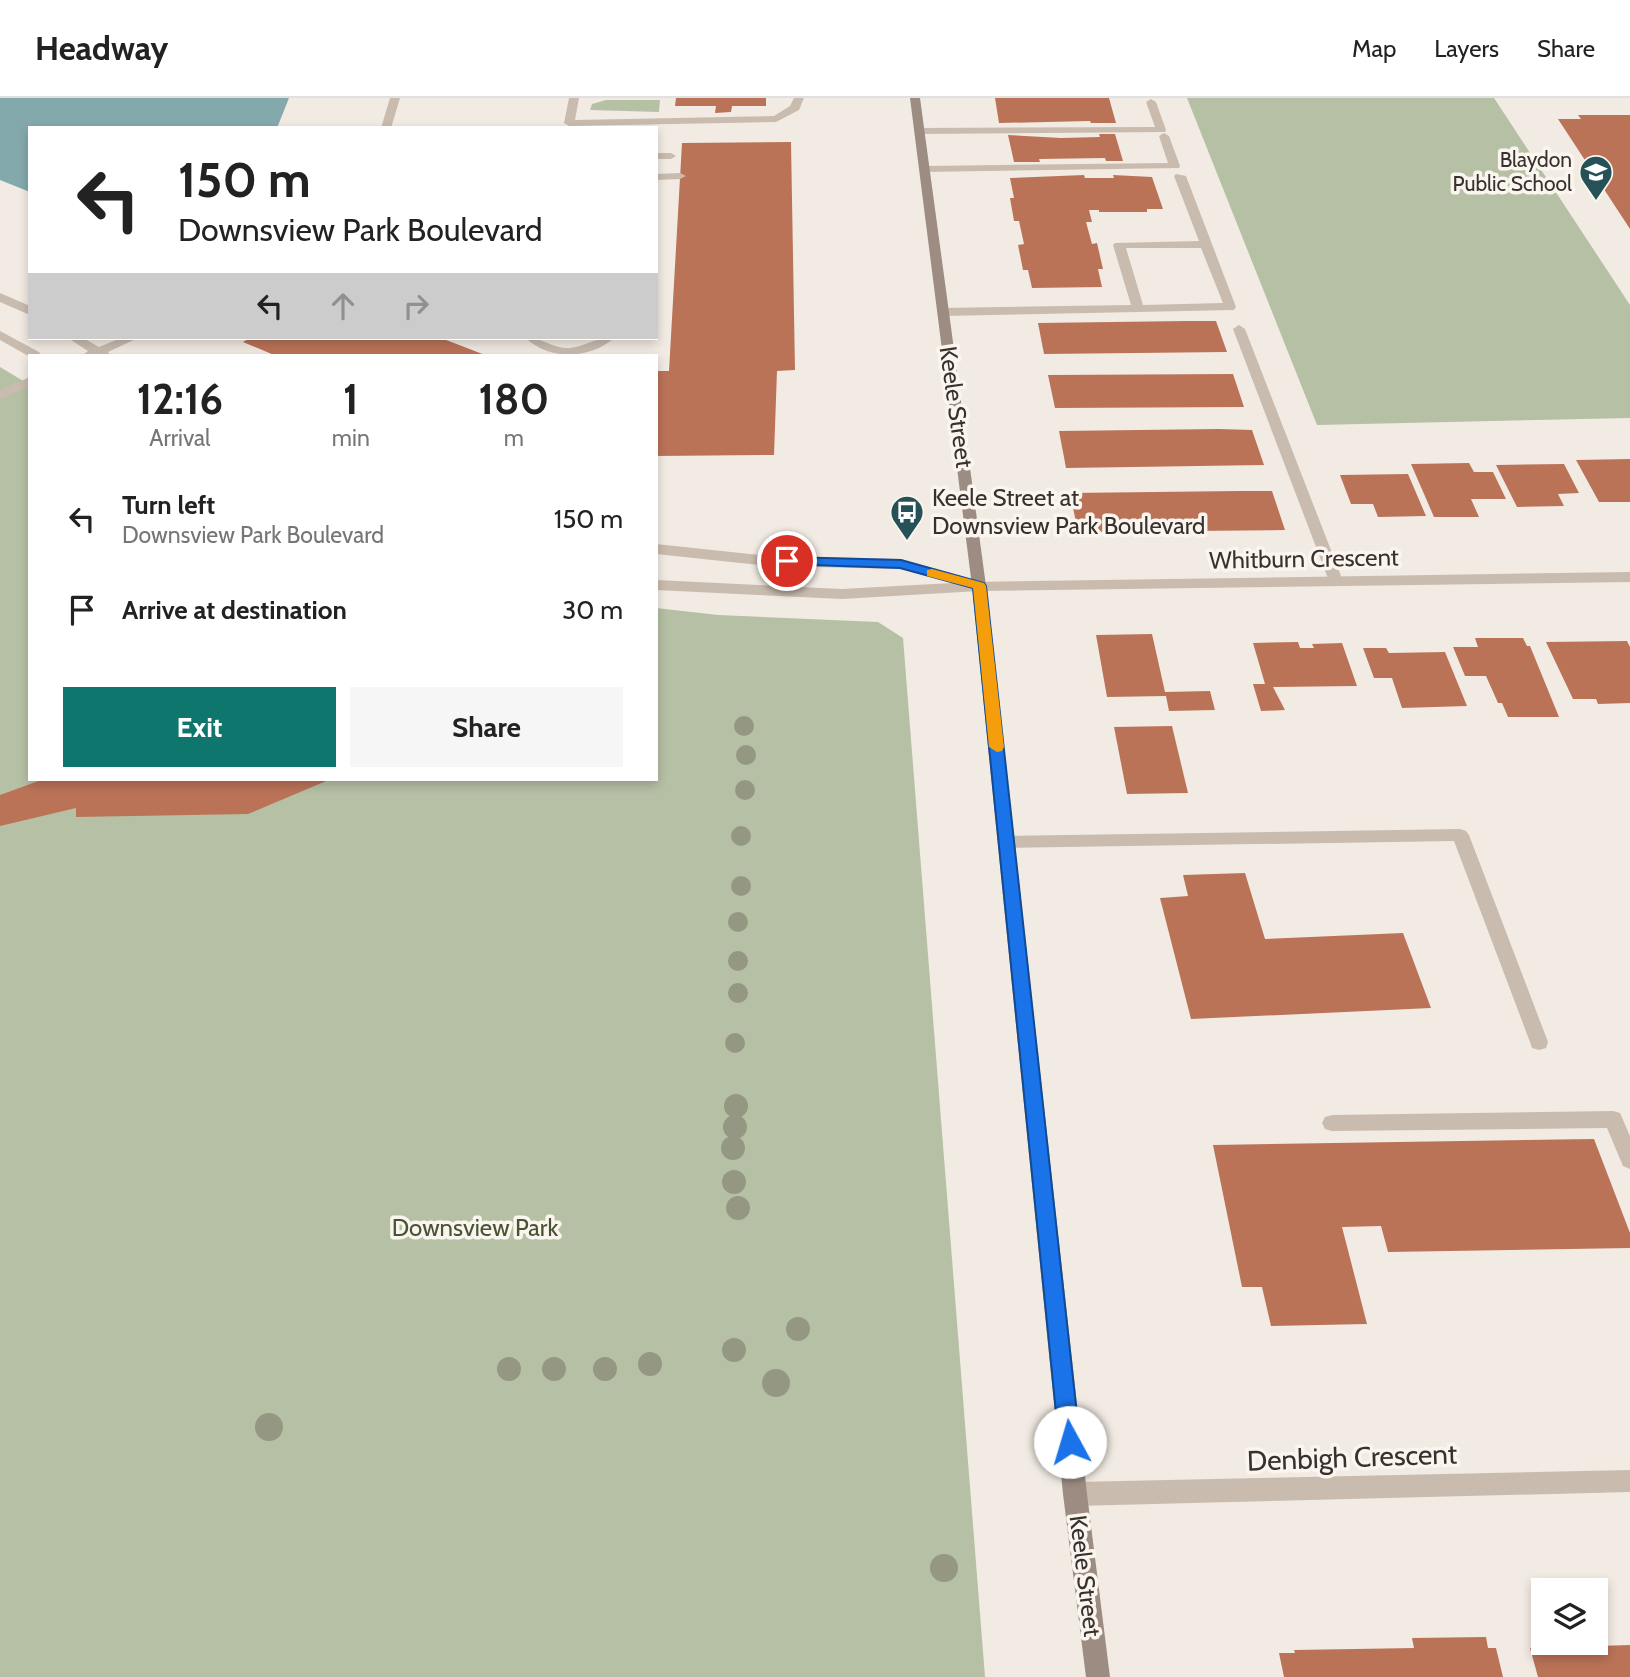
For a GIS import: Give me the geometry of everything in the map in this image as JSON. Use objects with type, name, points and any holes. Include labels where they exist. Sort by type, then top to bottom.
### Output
[{"type":"main road","name":"Keele Street","points":[[915,98],[979,586],[1075,1494],[1098,1677]]},
{"type":"street","points":[[387,126],[395,98]]},
{"type":"street","points":[[575,98],[569,123],[776,119],[795,108],[799,98]]},
{"type":"street","points":[[919,131],[1161,130],[1151,102]]},
{"type":"street","points":[[924,169],[1175,166],[1164,136]]},
{"type":"street","points":[[658,156],[671,156]]},
{"type":"street","points":[[658,177],[680,176]]},
{"type":"street","points":[[943,312],[1230,307],[1180,176]]},
{"type":"street","points":[[1138,309],[1119,245],[1206,244]]},
{"type":"street","points":[[0,297],[28,309]]},
{"type":"street","points":[[1239,329],[1336,581]]},
{"type":"street","points":[[0,335],[33,354]]},
{"type":"street","points":[[78,340],[97,354],[128,340]]},
{"type":"street","points":[[535,340],[549,350],[572,354],[604,340]]},
{"type":"street","points":[[0,395],[28,382]]},
{"type":"street","points":[[658,549],[768,561],[901,564],[979,586]]},
{"type":"street","name":"Whitburn Crescent","points":[[979,586],[1630,577]]},
{"type":"street","points":[[658,585],[842,594],[979,586]]},
{"type":"street","points":[[1007,842],[1460,835],[1538,1042]]},
{"type":"street","points":[[1332,1123],[1613,1119],[1630,1160]]},
{"type":"street","name":"Denbigh Crescent","points":[[1075,1494],[1630,1481]]},
{"type":"green space","points":[[1187,98],[1494,98],[1630,305],[1630,418],[1317,425]]},
{"type":"green space","points":[[606,100],[660,100],[659,112],[590,110],[592,104]]},
{"type":"green space","name":"Downsview Park","points":[[0,367],[28,384],[28,781],[658,781],[658,608],[718,615],[878,622],[903,638],[985,1677],[0,1677]]},
{"type":"water","points":[[0,98],[289,98],[278,126],[28,126],[28,191],[0,180]]},
{"type":"building","points":[[676,98],[766,98],[766,106],[732,106],[731,112],[715,113],[716,106],[675,106]]},
{"type":"building","points":[[995,98],[1109,98],[1116,123],[999,123]]},
{"type":"building","points":[[1578,115],[1630,115],[1630,229],[1558,119],[1581,119]]},
{"type":"building","points":[[1099,134],[1115,134],[1123,161],[1106,161],[1105,158],[1014,162],[1008,135],[1061,138],[1100,137]]},
{"type":"building","points":[[791,142],[795,370],[777,371],[774,455],[658,456],[658,371],[669,371],[682,143]]},
{"type":"building","points":[[1084,175],[1085,178],[1114,178],[1113,175],[1152,177],[1163,209],[1147,209],[1147,212],[1089,210],[1092,222],[1086,222],[1092,244],[1097,243],[1103,269],[1098,269],[1102,287],[1032,288],[1028,270],[1023,270],[1018,245],[1024,244],[1019,221],[1014,221],[1010,198],[1014,198],[1010,178]]},
{"type":"building","points":[[1216,321],[1227,352],[1044,354],[1038,323]]},
{"type":"building","points":[[446,340],[482,354],[272,354],[243,342]]},
{"type":"building","points":[[1233,374],[1244,407],[1055,408],[1048,375]]},
{"type":"building","points":[[1252,430],[1264,465],[1066,468],[1059,431]]},
{"type":"building","points":[[1630,459],[1630,502],[1599,502],[1576,460]]},
{"type":"building","points":[[1469,463],[1474,472],[1493,472],[1506,499],[1471,499],[1479,517],[1434,517],[1411,464]]},
{"type":"building","points":[[1564,464],[1579,493],[1558,494],[1564,506],[1517,507],[1496,465]]},
{"type":"building","points":[[1408,474],[1426,516],[1378,517],[1373,504],[1351,504],[1340,475]]},
{"type":"building","points":[[1272,491],[1285,530],[1078,532],[1070,493]]},
{"type":"building","points":[[1152,634],[1165,692],[1210,691],[1215,710],[1169,711],[1166,696],[1107,697],[1096,635]]},
{"type":"building","points":[[1475,638],[1523,638],[1527,646],[1530,646],[1559,717],[1508,717],[1502,703],[1498,703],[1486,676],[1465,676],[1453,647],[1478,647]]},
{"type":"building","points":[[1627,641],[1630,647],[1630,703],[1598,704],[1596,699],[1573,699],[1546,642]]},
{"type":"building","points":[[1298,642],[1300,648],[1314,648],[1312,644],[1342,643],[1357,686],[1273,687],[1285,710],[1261,711],[1253,684],[1265,684],[1253,643]]},
{"type":"building","points":[[1363,648],[1386,648],[1389,653],[1445,652],[1467,706],[1402,708],[1392,678],[1374,678]]},
{"type":"building","points":[[1172,726],[1188,793],[1127,794],[1114,727]]},
{"type":"building","points":[[38,781],[326,781],[248,814],[76,817],[76,808],[0,826],[0,795]]},
{"type":"building","points":[[1245,873],[1265,939],[1403,933],[1431,1008],[1191,1019],[1160,898],[1188,896],[1183,875]]},
{"type":"building","points":[[1594,1139],[1630,1233],[1630,1248],[1388,1252],[1381,1226],[1342,1227],[1367,1324],[1271,1326],[1262,1287],[1242,1287],[1213,1145]]},
{"type":"building","points":[[1486,1637],[1488,1648],[1496,1648],[1503,1677],[1284,1677],[1279,1653],[1295,1653],[1294,1650],[1414,1648],[1412,1638]]},
{"type":"building","points":[[1630,1645],[1630,1677],[1538,1677],[1532,1655],[1608,1655],[1608,1646]]},
{"type":"slow traffic","points":[[932,573],[979,586],[997,747]]},
{"type":"place","name":"Blaydon Public School","points":[[1596,202]]},
{"type":"place","name":"Keele Street at Downsview Park Boulevard","points":[[907,542]]},
{"type":"route","points":[[787,561],[901,564],[979,586],[1070,1442]]}]
